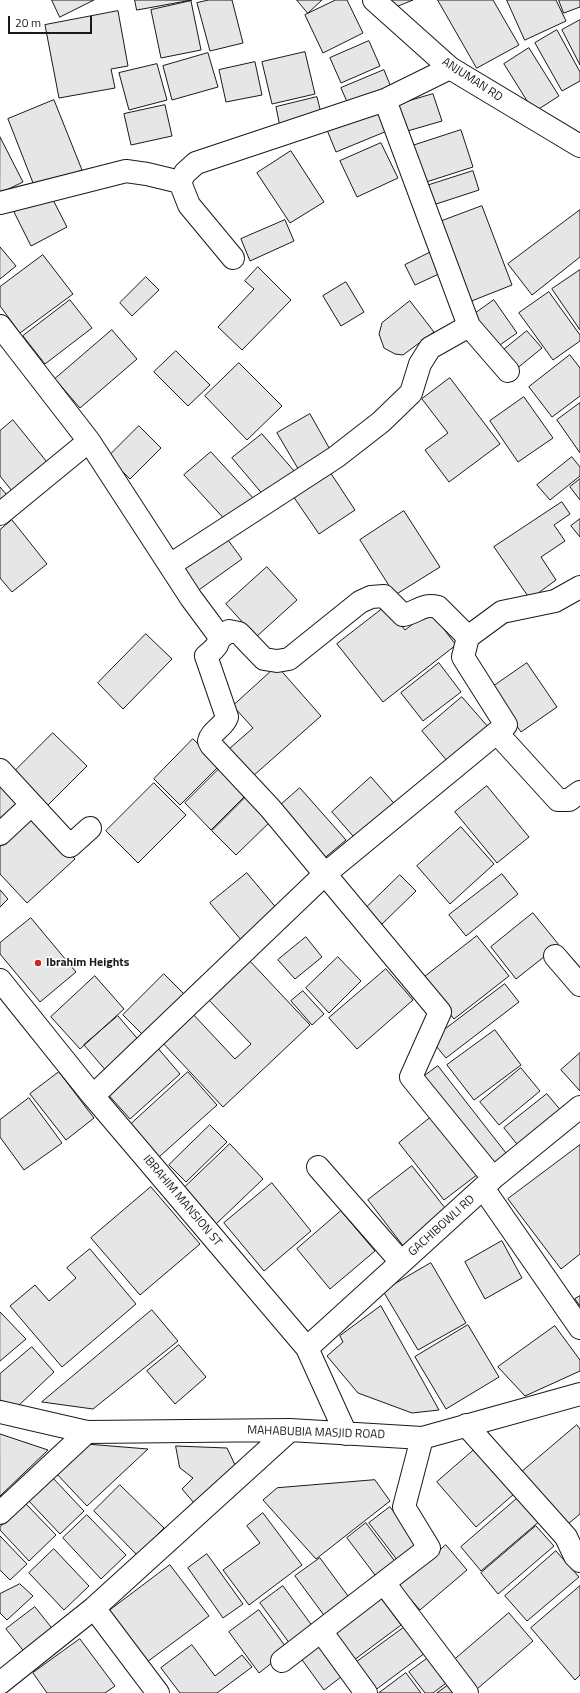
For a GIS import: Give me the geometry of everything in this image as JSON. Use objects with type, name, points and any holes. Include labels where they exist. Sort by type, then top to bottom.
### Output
[{"type":"street","name":"ANJUMAN RD","points":[[374,0],[450,68],[580,146]]},
{"type":"street","points":[[180,182],[186,172],[196,163],[385,100],[450,68]]},
{"type":"street","points":[[385,100],[469,326],[508,371]]},
{"type":"street","points":[[0,203],[126,171],[180,182]]},
{"type":"street","points":[[180,182],[189,205],[233,258]]},
{"type":"street","points":[[0,326],[88,441],[220,638]]},
{"type":"street","points":[[170,565],[336,457],[381,422],[411,393],[420,364],[430,348],[469,326]]},
{"type":"street","points":[[0,514],[88,441]]},
{"type":"street","points":[[93,1096],[324,874],[506,725],[463,658],[468,637],[502,612],[555,601],[580,588]]},
{"type":"street","points":[[468,637],[438,607],[426,606],[417,608],[409,614],[403,614],[384,596],[371,597],[360,602],[289,659],[277,661],[264,659],[240,632],[229,631],[220,638],[218,644],[206,656],[227,718],[226,721],[210,737],[209,741],[270,808],[440,1012],[411,1077],[488,1183],[580,1328]]},
{"type":"street","points":[[497,733],[558,800],[569,800],[580,792]]},
{"type":"street","points":[[0,770],[70,846],[90,828]]},
{"type":"street","points":[[0,834],[31,805]]},
{"type":"street","points":[[555,956],[580,985]]},
{"type":"street","name":"IBRAHIM MANSION ST","points":[[0,980],[93,1096],[307,1348],[346,1434]]},
{"type":"street","name":"GACHIBOWLI RD","points":[[307,1348],[488,1183],[580,1107]]},
{"type":"street","points":[[318,1167],[401,1262]]},
{"type":"street","name":"MAHABUBIA MASJID ROAD","points":[[0,1412],[87,1432],[290,1430],[422,1438],[580,1394]]},
{"type":"street","points":[[466,1425],[573,1531],[576,1556],[580,1561]]},
{"type":"street","points":[[0,1683],[94,1608],[290,1430]]},
{"type":"street","points":[[0,1513],[87,1432]]},
{"type":"street","points":[[282,1661],[429,1548],[404,1507],[422,1438]]},
{"type":"street","points":[[384,1584],[467,1693]]},
{"type":"street","points":[[94,1608],[158,1693]]},
{"type":"street","points":[[321,1631],[366,1693]]},
{"type":"building","points":[[52,0],[94,0],[60,17]]},
{"type":"building","points":[[135,0],[192,0],[137,10]]},
{"type":"building","points":[[209,0],[232,0],[243,43],[210,51],[197,3]]},
{"type":"building","points":[[297,0],[322,0],[308,13]]},
{"type":"building","points":[[336,0],[347,0],[363,33],[323,53],[305,15]]},
{"type":"building","points":[[387,0],[413,0],[391,9]]},
{"type":"building","points":[[438,0],[493,0],[519,45],[477,68]]},
{"type":"building","points":[[507,0],[556,0],[566,21],[525,40]]},
{"type":"building","points":[[559,0],[580,0],[580,7],[564,13]]},
{"type":"building","points":[[191,1],[201,50],[161,58],[151,10]]},
{"type":"building","points":[[118,11],[128,66],[111,69],[115,88],[59,98],[45,25]]},
{"type":"building","points":[[580,20],[580,65],[562,30]]},
{"type":"building","points":[[557,30],[580,72],[580,81],[562,91],[535,43]]},
{"type":"building","points":[[369,41],[380,66],[341,83],[330,58]]},
{"type":"building","points":[[529,48],[559,96],[534,112],[504,64]]},
{"type":"building","points":[[305,52],[315,94],[272,104],[262,62]]},
{"type":"building","points":[[208,53],[218,87],[172,100],[163,66]]},
{"type":"building","points":[[255,62],[262,95],[226,102],[219,70]]},
{"type":"building","points":[[157,64],[167,100],[129,110],[119,73]]},
{"type":"building","points":[[384,70],[391,87],[348,104],[341,88]]},
{"type":"building","points":[[433,94],[442,121],[404,132],[396,105]]},
{"type":"building","points":[[317,97],[322,117],[280,127],[276,107]]},
{"type":"building","points":[[54,100],[82,170],[35,188],[8,119]]},
{"type":"building","points":[[165,105],[172,136],[131,145],[124,114]]},
{"type":"building","points":[[377,108],[387,131],[336,152],[327,130]]},
{"type":"building","points":[[461,130],[473,167],[423,183],[412,146]]},
{"type":"building","points":[[0,137],[23,182],[0,193]]},
{"type":"building","points":[[381,143],[398,178],[357,197],[340,161]]},
{"type":"building","points":[[291,151],[324,202],[290,223],[257,173]]},
{"type":"building","points":[[473,171],[479,190],[430,206],[423,187]]},
{"type":"building","points":[[50,194],[67,227],[31,246],[14,212]]},
{"type":"building","points":[[482,206],[512,285],[464,304],[434,224]]},
{"type":"building","points":[[580,210],[580,257],[532,295],[508,264]]},
{"type":"building","points":[[285,220],[294,241],[250,261],[241,239]]},
{"type":"building","points":[[0,247],[16,266],[0,279]]},
{"type":"building","points":[[433,251],[443,272],[415,285],[405,265]]},
{"type":"building","points":[[43,255],[73,294],[20,333],[0,306],[0,287]]},
{"type":"building","points":[[258,267],[291,300],[242,350],[218,327],[254,289],[245,281]]},
{"type":"building","points":[[580,270],[580,330],[552,289]]},
{"type":"building","points":[[146,277],[159,290],[132,316],[120,303]]},
{"type":"building","points":[[346,282],[364,312],[341,326],[323,296]]},
{"type":"building","points":[[549,292],[580,335],[580,341],[553,360],[519,313]]},
{"type":"building","points":[[70,300],[92,328],[45,364],[23,336]]},
{"type":"building","points":[[494,300],[517,333],[497,347],[473,315]]},
{"type":"building","points":[[410,301],[434,332],[403,355],[395,354],[384,348],[379,334],[382,323]]},
{"type":"building","points":[[112,330],[137,359],[80,408],[55,379]]},
{"type":"building","points":[[527,331],[542,348],[515,370],[501,352]]},
{"type":"building","points":[[176,351],[210,385],[188,406],[154,372]]},
{"type":"building","points":[[570,355],[580,368],[580,396],[552,417],[529,387]]},
{"type":"building","points":[[239,363],[282,406],[247,440],[205,396]]},
{"type":"building","points":[[450,378],[500,444],[449,482],[425,450],[448,433],[422,399]]},
{"type":"building","points":[[524,397],[553,438],[518,462],[490,421]]},
{"type":"building","points":[[580,403],[580,453],[557,420]]},
{"type":"building","points":[[310,414],[332,453],[300,472],[277,433]]},
{"type":"building","points":[[13,420],[51,467],[16,496],[0,476],[0,431]]},
{"type":"building","points":[[139,426],[161,448],[130,479],[108,457]]},
{"type":"building","points":[[262,434],[295,472],[265,497],[232,458]]},
{"type":"building","points":[[211,452],[255,500],[228,523],[184,475]]},
{"type":"building","points":[[572,457],[580,467],[580,476],[550,500],[537,485]]},
{"type":"building","points":[[330,472],[355,510],[319,534],[293,496]]},
{"type":"building","points":[[580,479],[580,500],[570,487]]},
{"type":"building","points":[[0,487],[7,495],[0,501]]},
{"type":"building","points":[[562,502],[570,514],[554,525],[565,541],[541,557],[556,580],[530,599],[494,547]]},
{"type":"building","points":[[404,511],[440,567],[395,595],[360,540]]},
{"type":"building","points":[[580,519],[580,537],[571,526]]},
{"type":"building","points":[[12,520],[47,564],[12,592],[0,578],[0,530]]},
{"type":"building","points":[[225,536],[242,559],[196,592],[179,569]]},
{"type":"building","points":[[267,567],[297,600],[256,637],[226,604]]},
{"type":"building","points":[[386,606],[405,630],[430,611],[456,645],[383,702],[337,644]]},
{"type":"building","points":[[146,634],[172,659],[123,709],[98,683]]},
{"type":"building","points":[[439,663],[461,692],[423,721],[401,693]]},
{"type":"building","points":[[527,663],[557,707],[521,732],[491,688]]},
{"type":"building","points":[[277,666],[321,716],[253,776],[229,749],[253,728],[233,706]]},
{"type":"building","points":[[462,697],[489,728],[448,762],[422,731]]},
{"type":"building","points":[[53,733],[87,766],[45,808],[11,775]]},
{"type":"building","points":[[193,739],[220,765],[180,805],[154,779]]},
{"type":"building","points":[[222,766],[249,792],[211,830],[185,803]]},
{"type":"building","points":[[371,777],[399,809],[360,844],[332,812]]},
{"type":"building","points":[[0,780],[19,801],[0,819]]},
{"type":"building","points":[[154,783],[186,815],[138,863],[106,831]]},
{"type":"building","points":[[487,786],[529,837],[497,863],[455,812]]},
{"type":"building","points":[[300,788],[346,840],[321,861],[276,809]]},
{"type":"building","points":[[250,793],[275,817],[236,855],[212,831]]},
{"type":"building","points":[[35,815],[75,859],[27,903],[0,874],[0,847]]},
{"type":"building","points":[[461,827],[494,864],[450,904],[417,866]]},
{"type":"building","points":[[247,873],[278,910],[242,941],[210,903]]},
{"type":"building","points":[[502,874],[518,894],[466,936],[449,915]]},
{"type":"building","points":[[400,875],[416,891],[382,924],[366,908]]},
{"type":"building","points":[[0,890],[8,899],[0,907]]},
{"type":"building","points":[[533,913],[559,945],[516,979],[491,947]]},
{"type":"building","name":"Ibrahim Heights","points":[[31,918],[76,972],[40,1002],[0,954],[0,943]]},
{"type":"building","points":[[477,936],[509,976],[454,1019],[422,979]]},
{"type":"building","points":[[306,937],[322,957],[295,979],[278,960]]},
{"type":"building","points":[[338,957],[361,981],[329,1013],[306,988]]},
{"type":"building","points":[[248,959],[310,1025],[223,1107],[161,1041],[191,1012],[235,1059],[251,1044],[207,998]]},
{"type":"building","points":[[386,969],[413,1000],[357,1049],[329,1018]]},
{"type":"building","points":[[164,974],[186,996],[145,1037],[123,1015]]},
{"type":"building","points":[[95,976],[124,1009],[80,1049],[51,1017]]},
{"type":"building","points":[[505,984],[519,1002],[446,1058],[431,1040]]},
{"type":"building","points":[[303,991],[324,1014],[312,1025],[291,1001]]},
{"type":"building","points":[[118,1016],[142,1044],[108,1073],[84,1045]]},
{"type":"building","points":[[495,1030],[521,1065],[474,1100],[447,1065]]},
{"type":"building","points":[[156,1046],[180,1074],[130,1119],[105,1091]]},
{"type":"building","points":[[580,1053],[580,1091],[561,1070]]},
{"type":"building","points":[[438,1066],[506,1153],[488,1168],[419,1080]]},
{"type":"building","points":[[521,1068],[540,1091],[499,1125],[480,1102]]},
{"type":"building","points":[[59,1072],[94,1118],[66,1140],[30,1094]]},
{"type":"building","points":[[188,1072],[217,1105],[159,1157],[130,1125]]},
{"type":"building","points":[[547,1094],[563,1113],[520,1148],[504,1128]]},
{"type":"building","points":[[29,1098],[62,1143],[24,1170],[0,1137],[0,1120]]},
{"type":"building","points":[[436,1113],[482,1171],[444,1200],[399,1143]]},
{"type":"building","points":[[210,1125],[227,1142],[186,1182],[169,1165]]},
{"type":"building","points":[[230,1144],[263,1179],[216,1224],[183,1189]]},
{"type":"building","points":[[580,1145],[580,1254],[561,1269],[508,1199]]},
{"type":"building","points":[[412,1166],[449,1213],[404,1247],[368,1200]]},
{"type":"building","points":[[272,1183],[311,1231],[264,1271],[224,1223]]},
{"type":"building","points":[[151,1187],[200,1244],[140,1295],[91,1238]]},
{"type":"building","points":[[341,1211],[375,1251],[330,1289],[297,1249]]},
{"type":"building","points":[[502,1241],[522,1278],[485,1299],[465,1262]]},
{"type":"building","points":[[90,1249],[136,1304],[62,1367],[10,1306],[35,1285],[49,1301],[76,1278],[67,1268]]},
{"type":"building","points":[[431,1263],[466,1323],[418,1350],[383,1291]]},
{"type":"building","points":[[580,1296],[580,1306],[575,1299]]},
{"type":"building","points":[[381,1306],[439,1410],[412,1413],[358,1393],[327,1356],[343,1342],[340,1336]]},
{"type":"building","points":[[152,1310],[178,1341],[93,1409],[42,1402]]},
{"type":"building","points":[[0,1312],[26,1339],[0,1361]]},
{"type":"building","points":[[468,1325],[499,1377],[446,1409],[415,1357]]},
{"type":"building","points":[[555,1326],[580,1360],[580,1371],[525,1396],[498,1367]]},
{"type":"building","points":[[179,1345],[206,1377],[175,1404],[147,1371]]},
{"type":"building","points":[[32,1347],[54,1372],[17,1407],[0,1400],[0,1374]]},
{"type":"building","points":[[577,1425],[580,1429],[580,1514],[562,1529],[517,1476]]},
{"type":"building","points":[[0,1434],[48,1450],[0,1496]]},
{"type":"building","points":[[86,1444],[148,1449],[87,1506],[55,1472]]},
{"type":"building","points":[[176,1446],[227,1448],[236,1467],[195,1504],[182,1489],[193,1478],[180,1468]]},
{"type":"building","points":[[475,1449],[514,1494],[476,1527],[437,1482]]},
{"type":"building","points":[[51,1476],[84,1511],[60,1534],[27,1499]]},
{"type":"building","points":[[375,1480],[390,1501],[316,1559],[263,1500],[277,1488]]},
{"type":"building","points":[[120,1485],[164,1528],[137,1555],[94,1511]]},
{"type":"building","points":[[520,1496],[541,1520],[481,1571],[461,1547]]},
{"type":"building","points":[[25,1503],[56,1535],[29,1561],[0,1530],[0,1527]]},
{"type":"building","points":[[390,1507],[419,1545],[398,1561],[369,1523]]},
{"type":"building","points":[[263,1513],[302,1565],[249,1605],[223,1570],[260,1543],[247,1526]]},
{"type":"building","points":[[87,1515],[126,1555],[101,1579],[63,1538]]},
{"type":"building","points":[[366,1523],[397,1564],[378,1579],[347,1538]]},
{"type":"building","points":[[536,1526],[554,1546],[498,1594],[481,1573]]},
{"type":"building","points":[[0,1536],[27,1564],[10,1580],[0,1570]]},
{"type":"building","points":[[446,1545],[467,1570],[420,1610],[399,1586]]},
{"type":"building","points":[[54,1549],[89,1586],[64,1610],[29,1573]]},
{"type":"building","points":[[556,1551],[579,1577],[527,1621],[505,1596]]},
{"type":"building","points":[[207,1554],[243,1604],[223,1618],[188,1568]]},
{"type":"building","points":[[320,1558],[351,1600],[326,1618],[295,1576]]},
{"type":"building","points":[[170,1565],[209,1616],[147,1662],[109,1611]]},
{"type":"building","points":[[20,1584],[33,1596],[7,1620],[0,1613],[0,1594]]},
{"type":"building","points":[[283,1586],[313,1627],[290,1644],[260,1603]]},
{"type":"building","points":[[580,1586],[580,1675],[575,1680],[531,1628]]},
{"type":"building","points":[[380,1597],[401,1625],[350,1663],[328,1635]]},
{"type":"building","points":[[35,1607],[55,1632],[26,1654],[6,1629]]},
{"type":"building","points":[[259,1610],[288,1650],[259,1673],[229,1632]]},
{"type":"building","points":[[509,1613],[533,1641],[477,1689],[453,1661]]},
{"type":"building","points":[[406,1626],[425,1653],[374,1691],[354,1664]]},
{"type":"building","points":[[80,1639],[115,1686],[105,1693],[47,1693],[33,1673]]},
{"type":"building","points":[[321,1641],[345,1674],[324,1690],[300,1657]]},
{"type":"building","points":[[192,1645],[215,1676],[242,1655],[252,1667],[217,1693],[180,1693],[161,1668]]},
{"type":"building","points":[[432,1655],[450,1680],[433,1693],[425,1693],[409,1672]]},
{"type":"building","points":[[406,1673],[421,1693],[379,1693]]},
{"type":"building","points":[[450,1684],[457,1693],[437,1693]]},
{"type":"place","name":"Ibrahim Heights","points":[[38,963]]}]
